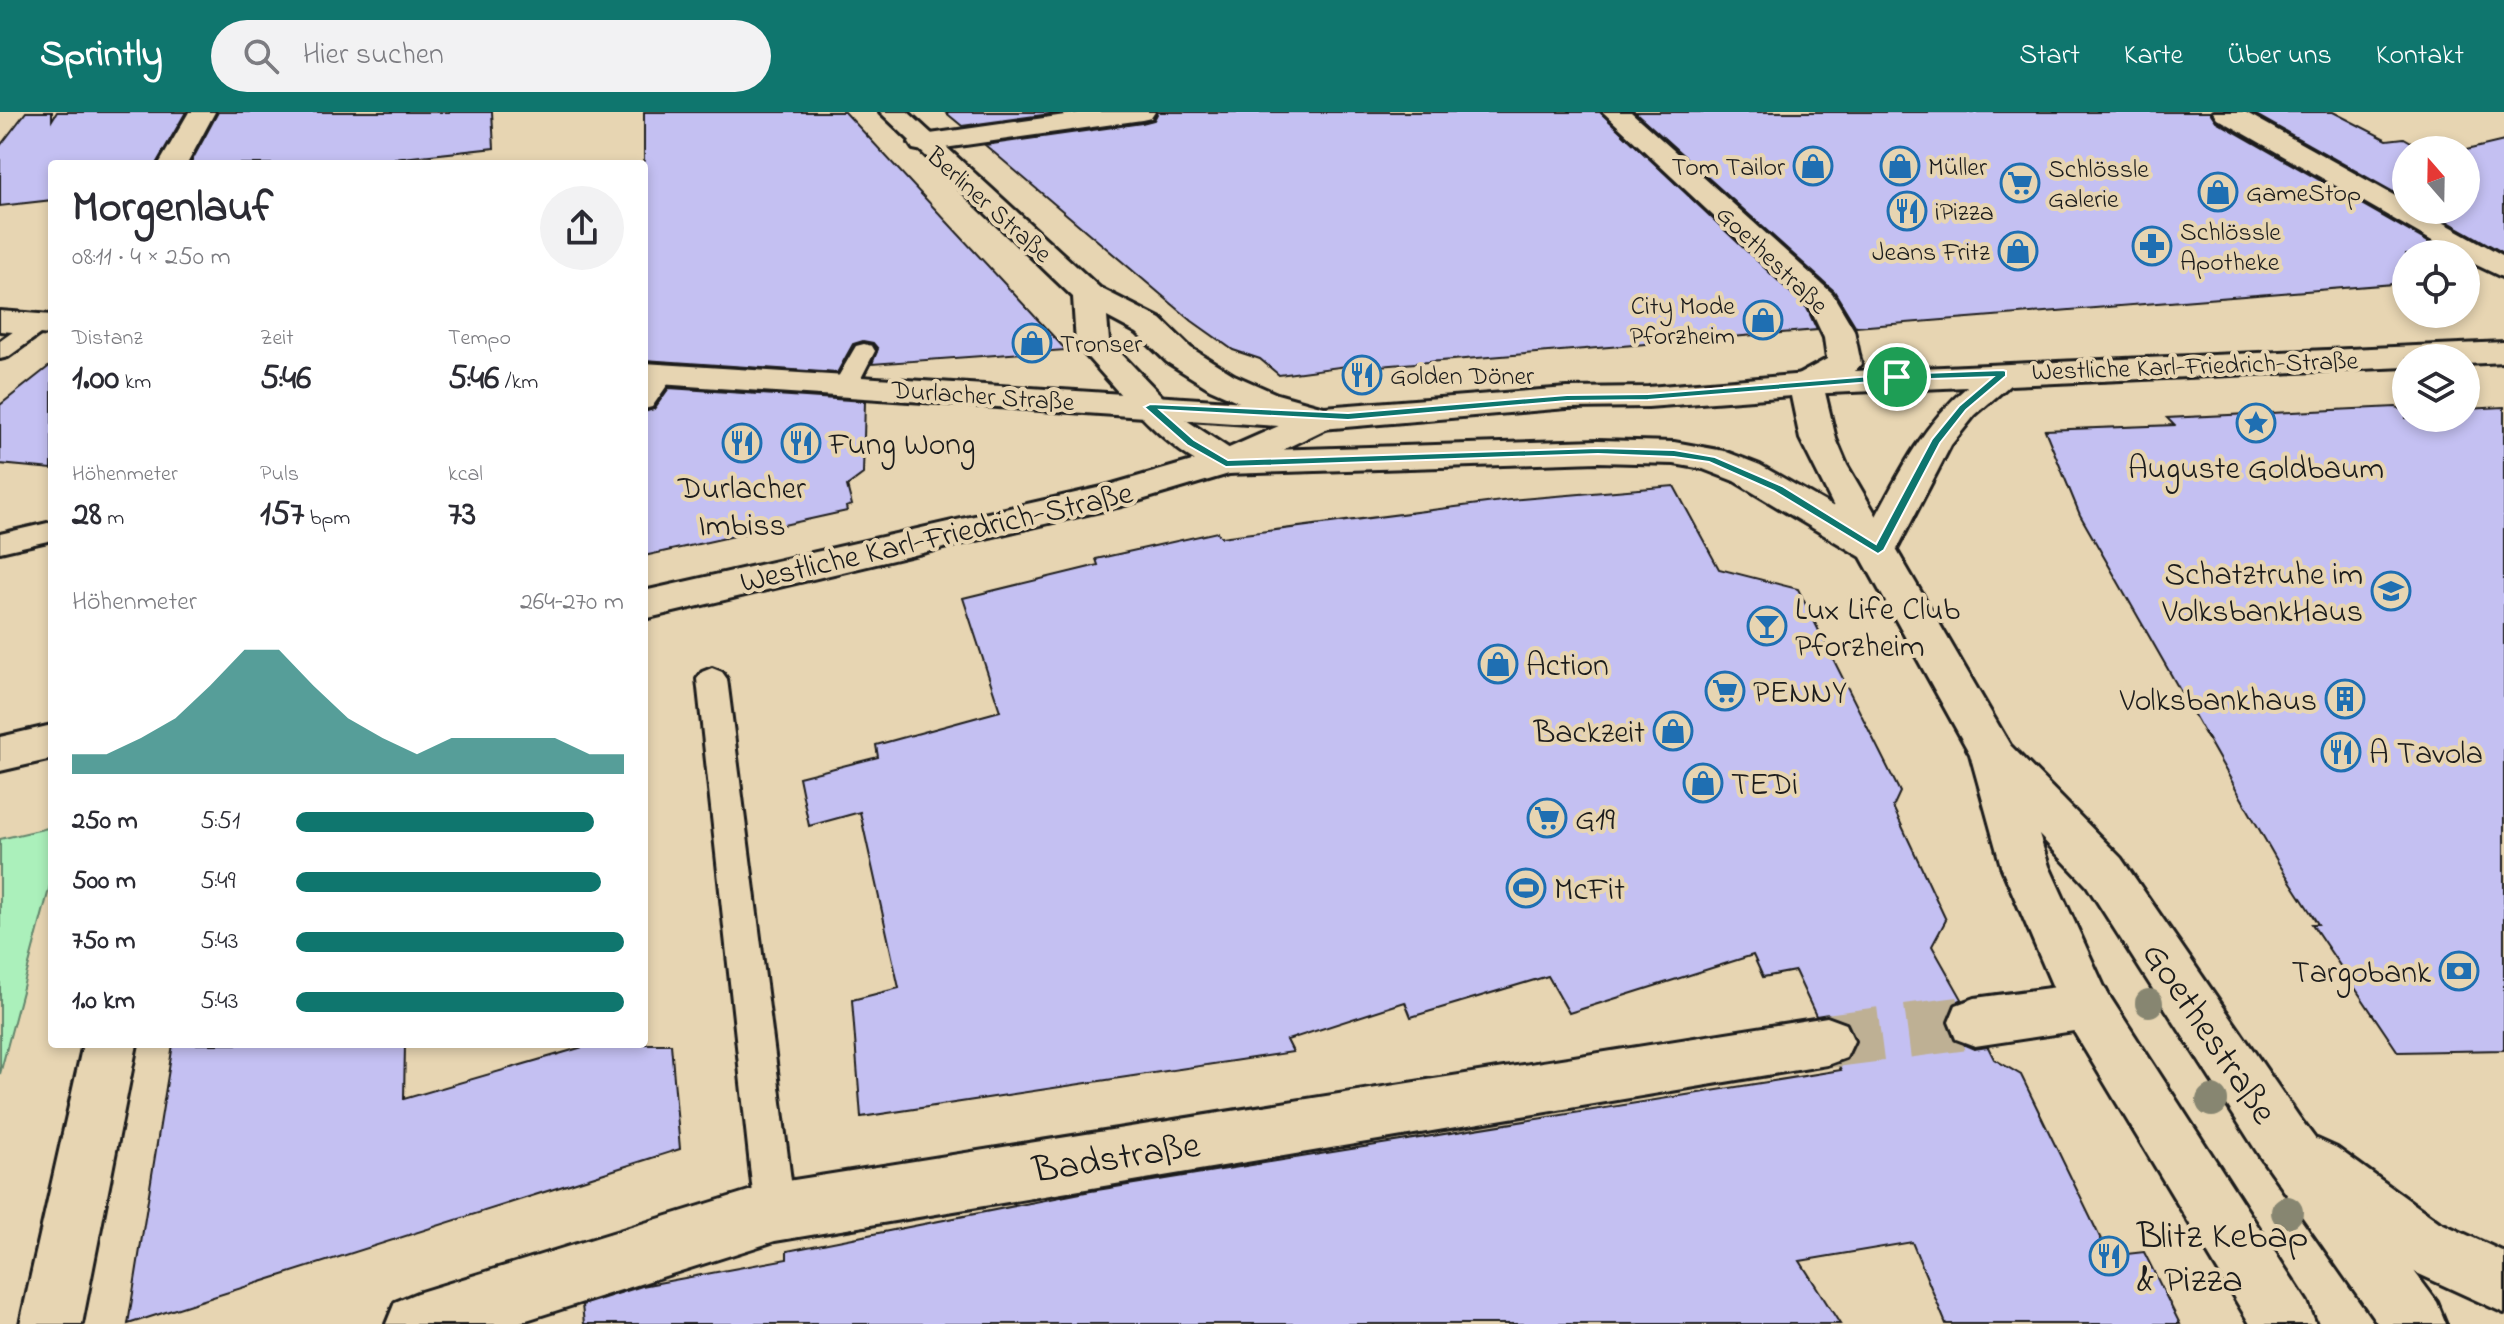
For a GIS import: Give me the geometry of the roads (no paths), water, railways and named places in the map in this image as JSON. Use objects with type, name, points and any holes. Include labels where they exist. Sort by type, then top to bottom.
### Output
[{"type":"main road","points":[[175,160],[202,112]]},
{"type":"main road","name":"Berliner Straße","points":[[893,112],[1089,295],[1149,326],[1179,355],[1222,382],[1265,401],[1322,418]]},
{"type":"main road","points":[[923,143],[1142,112]]},
{"type":"main road","name":"Goethestraße","points":[[1616,112],[1821,300],[1842,336],[1844,364],[1806,384],[1818,439],[1829,465],[1992,754],[2025,866],[2087,1006],[2285,1324]]},
{"type":"main road","points":[[2226,112],[2504,269]]},
{"type":"main road","points":[[1089,295],[1093,343],[1150,407],[1191,442],[1226,463]]},
{"type":"main road","points":[[0,321],[46,324]]},
{"type":"main road","name":"Westliche Karl-Friedrich-Straße","points":[[648,604],[1065,509],[1226,463],[1322,418],[1567,398],[1648,397],[2003,373],[2504,352]]},
{"type":"main road","points":[[1406,458],[1598,451],[1674,453],[1711,459],[1778,488],[1878,550],[1935,442],[1963,408],[2003,373]]},
{"type":"main road","name":"Durlacher Straße","points":[[650,383],[846,384],[1322,418]]},
{"type":"main road","points":[[1406,458],[1648,397]]},
{"type":"main road","name":"Westliche Karl-Friedrich-Straße","points":[[1226,463],[1406,458]]},
{"type":"main road","points":[[0,754],[48,743]]},
{"type":"main road","name":"Goethestraße","points":[[1992,754],[2104,872],[2279,1136],[2415,1324]]},
{"type":"main road","points":[[1975,1022],[2087,1006]]},
{"type":"main road","name":"Badstraße","points":[[417,1324],[775,1212],[1768,1048],[1827,1041]]},
{"type":"main road","points":[[51,1324],[109,1048]]},
{"type":"main road","points":[[2279,1136],[2349,1194],[2418,1243],[2504,1283]]},
{"type":"lane","points":[[0,352],[46,324]]},
{"type":"lane","points":[[846,384],[864,351]]},
{"type":"lane","points":[[0,543],[48,532]]},
{"type":"lane","points":[[712,679],[775,1212]]},
{"type":"tunnel","points":[[1827,1041],[1975,1022]]},
{"type":"place","name":"Tom Tailor","points":[[1813,166]]},
{"type":"place","name":"Müller","points":[[1900,166]]},
{"type":"place","name":"Schlössle Galerie","points":[[2020,183]]},
{"type":"place","name":"GameStop","points":[[2218,192]]},
{"type":"place","name":"iPizza","points":[[1907,211]]},
{"type":"place","name":"Schlössle Apotheke","points":[[2152,246]]},
{"type":"place","name":"Jeans Fritz","points":[[2018,251]]},
{"type":"place","name":"City Mode Pforzheim","points":[[1763,320]]},
{"type":"place","name":"Tronser","points":[[1032,343]]},
{"type":"place","name":"Golden Döner","points":[[1362,375]]},
{"type":"place","name":"Auguste Goldbaum","points":[[2256,423]]},
{"type":"place","name":"Durlacher Imbiss","points":[[742,443]]},
{"type":"place","name":"Fung Wong","points":[[801,443]]},
{"type":"place","name":"Schatztruhe im VolksbankHaus","points":[[2391,591]]},
{"type":"place","name":"Lux Life Club Pforzheim","points":[[1767,626]]},
{"type":"place","name":"Action","points":[[1498,664]]},
{"type":"place","name":"PENNY","points":[[1725,691]]},
{"type":"place","name":"Volksbankhaus","points":[[2345,699]]},
{"type":"place","name":"Backzeit","points":[[1673,731]]},
{"type":"place","name":"A Tavola","points":[[2341,752]]},
{"type":"place","name":"TEDi","points":[[1703,783]]},
{"type":"place","name":"G19","points":[[1547,818]]},
{"type":"place","name":"McFit","points":[[1526,888]]},
{"type":"place","name":"Targobank","points":[[2459,971]]},
{"type":"place","name":"Blitz Kebap & Pizza","points":[[2109,1256]]}]
